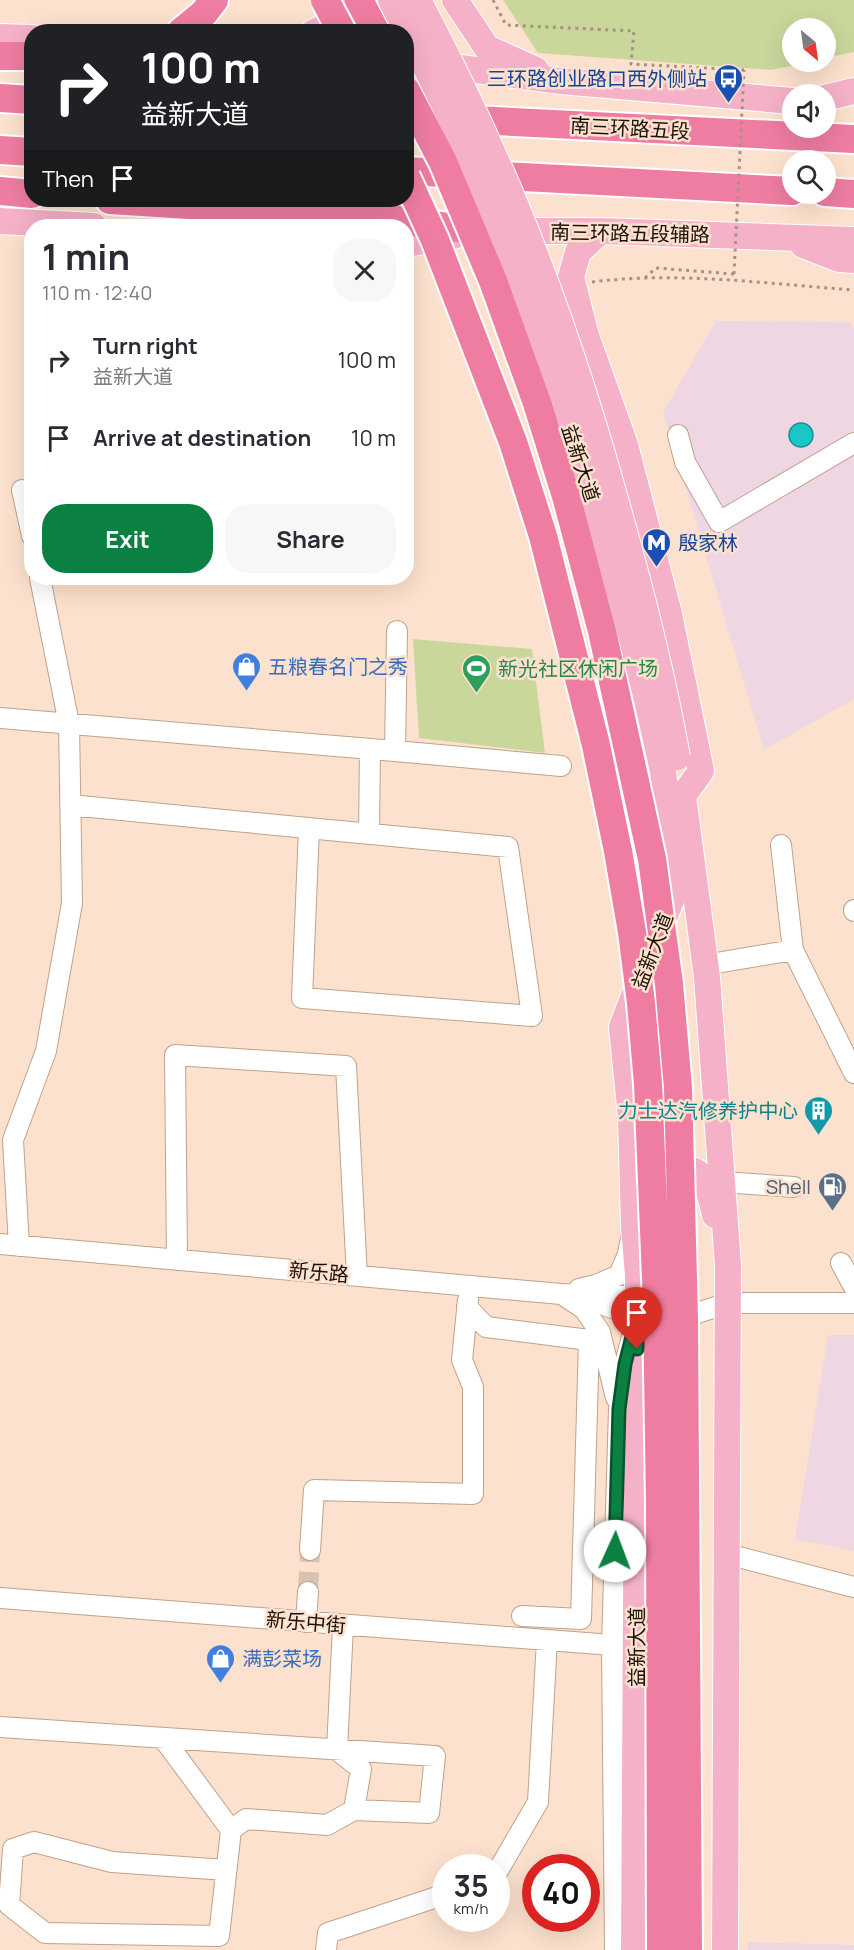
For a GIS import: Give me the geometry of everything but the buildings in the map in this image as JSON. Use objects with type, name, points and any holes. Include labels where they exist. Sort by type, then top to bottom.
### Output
[{"type":"highway","points":[[191,24],[204,13],[214,0]]},
{"type":"highway","points":[[325,0],[338,24]]},
{"type":"highway","points":[[359,0],[372,24]]},
{"type":"highway","points":[[0,98],[24,100]]},
{"type":"highway","points":[[414,106],[443,162],[489,270],[537,403],[566,496],[602,631],[652,859],[669,984],[678,1088],[684,1318],[688,1950]]},
{"type":"highway","name":"南三环路五段","points":[[414,117],[854,139]]},
{"type":"highway","points":[[0,150],[24,152]]},
{"type":"highway","points":[[414,171],[782,190]]},
{"type":"highway","points":[[0,191],[24,193]]},
{"type":"highway","points":[[836,193],[854,194]]},
{"type":"highway","points":[[414,194],[435,240],[513,442],[543,536],[596,745],[632,932],[648,1083],[657,1303],[661,1950]]},
{"type":"highway","points":[[220,207],[392,219]]},
{"type":"highway","points":[[414,222],[485,232]]},
{"type":"main road","points":[[327,24],[341,0]]},
{"type":"main road","name":"益新大道","points":[[391,0],[403,24]]},
{"type":"main road","name":"益新大道","points":[[418,0],[453,68],[517,210],[563,332],[599,440],[656,654],[671,770],[676,887],[622,1027],[631,1117],[638,1296],[634,1950]]},
{"type":"main road","points":[[455,0],[487,48],[561,81]]},
{"type":"main road","points":[[0,37],[18,53]]},
{"type":"main road","name":"益新大道","points":[[414,46],[447,112],[526,301],[576,443],[671,770],[683,796],[705,965],[728,1265],[725,1950]]},
{"type":"main road","points":[[414,62],[561,81],[782,99]]},
{"type":"main road","points":[[836,96],[854,92]]},
{"type":"main road","points":[[836,103],[854,104]]},
{"type":"main road","points":[[0,221],[24,222]]},
{"type":"main road","points":[[601,231],[578,252],[571,277],[585,336],[625,445],[669,614],[701,771],[683,796]]},
{"type":"main road","name":"南三环路五段辅路","points":[[414,243],[485,232],[601,231],[854,240]]},
{"type":"main road","points":[[783,237],[839,259],[854,260]]},
{"type":"main road","points":[[638,1296],[646,1221],[656,1186],[668,1174],[686,1169],[701,1174],[706,1183],[728,1265]]},
{"type":"street","points":[[678,435],[685,462],[719,522],[854,443]]},
{"type":"street","points":[[22,490],[24,499]]},
{"type":"street","points":[[9,1245],[13,1140],[46,1051],[72,903],[69,724],[41,585]]},
{"type":"street","points":[[395,751],[397,631]]},
{"type":"street","points":[[0,718],[561,766]]},
{"type":"street","points":[[369,834],[370,749]]},
{"type":"street","points":[[70,805],[508,847],[532,1016],[302,998],[309,828]]},
{"type":"street","points":[[782,845],[793,950],[854,1073]]},
{"type":"street","points":[[705,965],[793,950]]},
{"type":"street","points":[[177,1260],[175,1055],[346,1066],[357,1276]]},
{"type":"street","points":[[723,1182],[794,1187]]},
{"type":"street","points":[[561,1294],[596,1285],[620,1275],[628,1254],[634,1226]]},
{"type":"street","name":"新乐路","points":[[9,1245],[561,1294],[638,1296]]},
{"type":"street","points":[[842,1263],[854,1287]]},
{"type":"street","points":[[310,1550],[314,1490],[473,1494],[473,1387],[462,1360],[469,1286]]},
{"type":"street","points":[[561,1294],[584,1310],[600,1332],[619,1409]]},
{"type":"street","points":[[638,1296],[652,1311],[663,1342],[670,1385],[674,1950]]},
{"type":"street","points":[[615,1950],[612,1645],[619,1409],[638,1296]]},
{"type":"street","points":[[670,1385],[677,1341],[694,1314],[728,1303],[854,1303]]},
{"type":"street","points":[[467,1307],[486,1327],[589,1340],[581,1619],[522,1616]]},
{"type":"street","points":[[728,1554],[854,1587]]},
{"type":"street","points":[[306,1622],[308,1592]]},
{"type":"street","name":"新乐中街","points":[[0,1598],[612,1645]]},
{"type":"street","points":[[337,1750],[343,1625]]},
{"type":"street","points":[[508,1854],[538,1802],[547,1640]]},
{"type":"street","points":[[0,1727],[435,1756],[429,1813],[354,1810],[327,1825],[246,1819],[231,1830]]},
{"type":"street","points":[[163,1738],[231,1830],[219,1936],[45,1933],[5,1906],[13,1849],[34,1842],[111,1862],[226,1870]]},
{"type":"street","points":[[337,1750],[361,1769],[354,1810]]},
{"type":"street","points":[[326,1950],[328,1933],[432,1899]]},
{"type":"path","points":[[493,0],[506,25],[634,31],[631,64],[744,70],[734,274],[656,268],[645,278]]},
{"type":"path","points":[[573,284],[645,278],[729,281],[854,290]]},
{"type":"shaded area","points":[[716,321],[850,322],[854,329],[854,699],[764,750],[663,412]]},
{"type":"shaded area","points":[[828,1335],[854,1335],[854,1551],[795,1539]]},
{"type":"shaded area","points":[[748,1942],[854,1945],[854,1950],[748,1950]]},
{"type":"green space","points":[[503,0],[854,0],[854,52],[836,56],[836,18],[782,18],[782,68],[771,70],[538,53]]},
{"type":"green space","name":"新光社区休闲广场","points":[[413,639],[532,649],[545,753],[419,738]]},
{"type":"water","points":[[801,423],[810,426],[813,435],[810,444],[801,447],[792,444],[789,435],[792,426]]},
{"type":"tunnel","points":[[308,1592],[310,1550]]},
{"type":"place","name":"三环路创业路口西外侧站","points":[[728,104]]},
{"type":"place","name":"殷家林","points":[[657,568]]},
{"type":"place","name":"五粮春名门之秀","points":[[247,692]]},
{"type":"place","name":"新光社区休闲广场","points":[[477,694]]},
{"type":"place","name":"力士达汽修养护中心","points":[[819,1136]]},
{"type":"place","name":"Shell","points":[[832,1212]]},
{"type":"place","name":"满彭菜场","points":[[221,1684]]},
{"type":"route","points":[[615,1551],[619,1409],[625,1364],[637,1317],[637,1349]]}]
